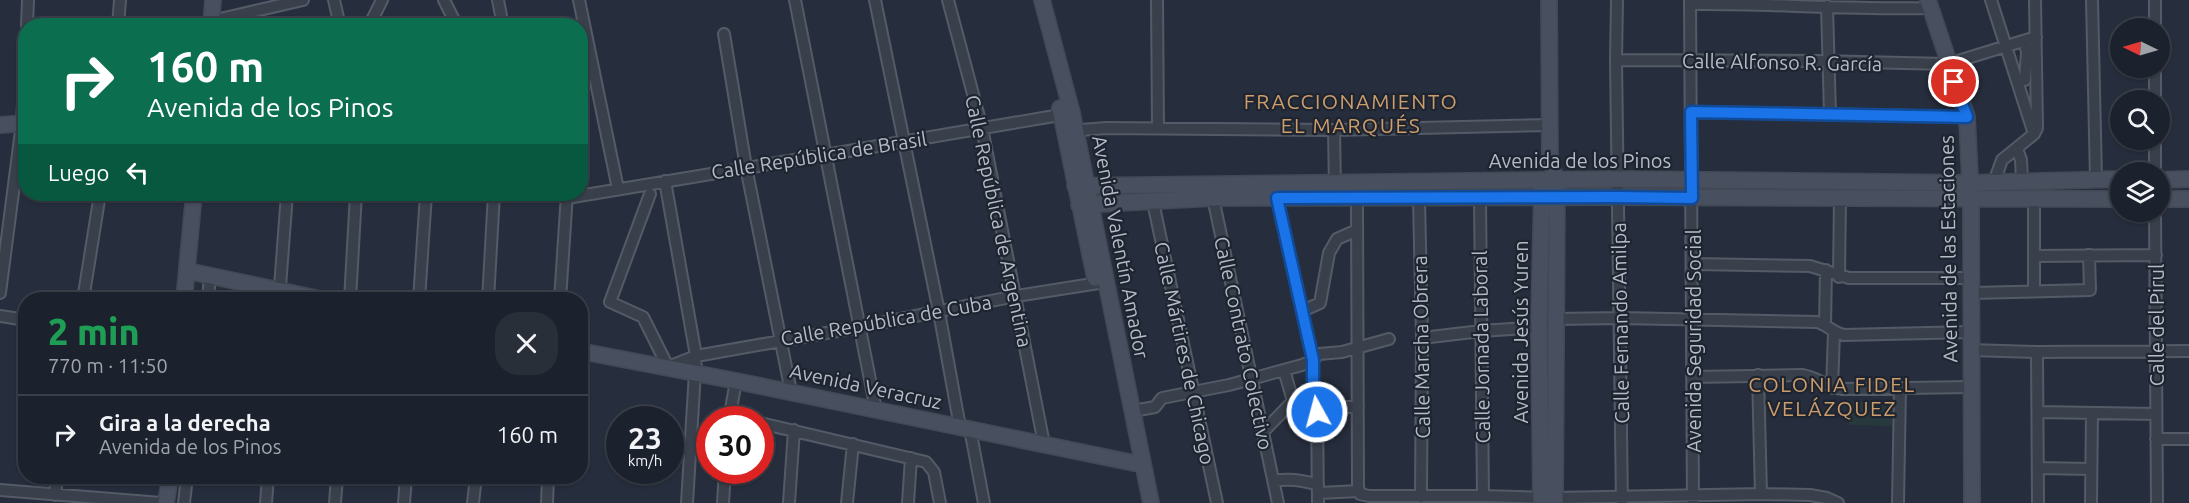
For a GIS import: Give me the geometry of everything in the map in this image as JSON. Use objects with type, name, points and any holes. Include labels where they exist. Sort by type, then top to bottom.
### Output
[{"type":"main road","points":[[205,0],[207,18]]},
{"type":"main road","points":[[209,18],[213,0]]},
{"type":"main road","name":"Avenida Valentín Amador","points":[[1035,0],[1067,114]]},
{"type":"main road","name":"Avenida Valentín Amador","points":[[1042,0],[1138,463],[1151,503]]},
{"type":"main road","name":"Avenida Jesús Yuren","points":[[1548,500],[1539,327],[1541,198],[1549,181],[1550,162],[1549,0]]},
{"type":"main road","name":"Avenida de las Estaciones","points":[[1929,4],[1967,117],[1971,183],[1972,503]]},
{"type":"main road","points":[[0,125],[18,124]]},
{"type":"main road","name":"Avenida de los Pinos","points":[[1081,185],[1211,191],[1335,190],[1617,179],[1971,183],[2110,179]]},
{"type":"main road","points":[[2170,180],[2189,179]]},
{"type":"main road","name":"Avenida Jesús Yuren","points":[[1548,500],[1556,319],[1557,197],[1549,181]]},
{"type":"main road","name":"Avenida de los Pinos","points":[[1085,204],[1154,202],[1211,191],[1277,198],[1335,190],[1357,198],[2110,199]]},
{"type":"main road","points":[[2170,199],[2189,199]]},
{"type":"main road","points":[[188,292],[198,273],[194,201]]},
{"type":"main road","points":[[195,292],[201,201]]},
{"type":"main road","points":[[198,273],[269,292]]},
{"type":"main road","name":"Avenida Valentín Amador","points":[[1101,283],[1133,411],[1141,503]]},
{"type":"main road","name":"Avenida Veracruz","points":[[588,352],[1138,463]]},
{"type":"main road","points":[[156,503],[160,484]]},
{"type":"main road","points":[[156,503],[166,484]]},
{"type":"street","points":[[27,18],[28,0]]},
{"type":"street","points":[[119,18],[120,0]]},
{"type":"street","points":[[232,18],[303,0]]},
{"type":"street","points":[[334,0],[338,18]]},
{"type":"street","points":[[373,18],[382,0]]},
{"type":"street","points":[[444,0],[453,18]]},
{"type":"street","points":[[498,0],[501,18]]},
{"type":"street","points":[[579,0],[581,18]]},
{"type":"street","points":[[795,0],[876,410]]},
{"type":"street","points":[[874,0],[939,312],[984,503]]},
{"type":"street","name":"Calle República de Argentina","points":[[948,0],[982,128],[1044,444]]},
{"type":"street","points":[[1157,0],[1158,128]]},
{"type":"street","name":"Calle Fernando Amilpa","points":[[1617,0],[1617,179],[1623,499]]},
{"type":"street","points":[[1991,0],[2006,47],[2021,80],[2034,134]]},
{"type":"street","points":[[1994,182],[2000,164],[2034,134],[2038,120],[2035,0]]},
{"type":"street","points":[[2092,0],[2096,179]]},
{"type":"street","points":[[2155,0],[2155,18]]},
{"type":"street","points":[[1690,2],[1827,6],[1929,4]]},
{"type":"street","name":"Avenida Seguridad Social","points":[[1690,2],[1693,499]]},
{"type":"street","points":[[1827,6],[1830,114]]},
{"type":"street","points":[[724,34],[746,167],[791,392]]},
{"type":"street","name":"Calle Alfonso R. García","points":[[1616,60],[1948,64],[2036,37]]},
{"type":"street","points":[[2021,80],[2026,52],[2024,41]]},
{"type":"street","points":[[588,53],[618,189]]},
{"type":"street","points":[[2021,80],[2037,81]]},
{"type":"street","points":[[1691,112],[1967,117]]},
{"type":"street","name":"Calle República de Brasil","points":[[588,193],[825,156],[1067,114]]},
{"type":"street","points":[[1070,130],[1158,128],[1334,130],[1551,125]]},
{"type":"street","points":[[1334,130],[1335,190]]},
{"type":"street","points":[[2017,149],[2021,160],[2022,181]]},
{"type":"street","points":[[0,293],[18,166]]},
{"type":"street","points":[[665,181],[696,356],[687,503]]},
{"type":"street","name":"Calle Contrato Colectivo","points":[[1211,191],[1278,503]]},
{"type":"street","points":[[650,194],[610,302],[643,317],[668,367]]},
{"type":"street","points":[[1277,198],[1313,360],[1313,400],[1317,412],[1318,493]]},
{"type":"street","points":[[1357,198],[1360,493]]},
{"type":"street","name":"Calle Marcha Obrera","points":[[1419,198],[1422,338],[1421,497]]},
{"type":"street","name":"Calle Jornada Laboral","points":[[1479,198],[1483,496]]},
{"type":"street","points":[[1839,277],[1840,198]]},
{"type":"street","points":[[2034,199],[2034,290]]},
{"type":"street","points":[[84,292],[99,201]]},
{"type":"street","points":[[280,292],[286,201]]},
{"type":"street","points":[[350,292],[356,201]]},
{"type":"street","points":[[420,292],[426,201]]},
{"type":"street","points":[[488,292],[494,201]]},
{"type":"street","points":[[561,292],[567,201]]},
{"type":"street","name":"Calle Mártires de Chicago","points":[[1154,202],[1192,393],[1217,503]]},
{"type":"street","name":"Calle del Pirul","points":[[2155,222],[2157,503]]},
{"type":"street","points":[[1302,311],[1320,303],[1329,253],[1337,239],[1357,230]]},
{"type":"street","points":[[1693,264],[1810,266],[1826,270],[1839,277],[2034,290],[2090,290],[2089,255]]},
{"type":"street","points":[[2034,256],[2156,255]]},
{"type":"street","points":[[1825,324],[1826,270]]},
{"type":"street","points":[[198,273],[205,292]]},
{"type":"street","name":"Calle República de Cuba","points":[[668,367],[696,356],[1016,296],[1101,283]]},
{"type":"street","points":[[0,316],[18,319]]},
{"type":"street","points":[[1556,319],[1817,322],[1825,324],[1834,333],[1844,335],[1971,332]]},
{"type":"street","points":[[1422,338],[1539,327]]},
{"type":"street","points":[[1832,388],[1834,333]]},
{"type":"street","points":[[1133,411],[1155,407],[1162,398],[1192,393],[1302,365],[1313,360],[1318,354],[1341,352],[1389,339]]},
{"type":"street","points":[[1971,350],[2189,351]]},
{"type":"street","points":[[2037,352],[2038,503]]},
{"type":"street","points":[[1284,370],[1293,401]]},
{"type":"street","points":[[1758,375],[1761,494]]},
{"type":"street","points":[[1693,377],[1809,376],[1832,388],[1842,389],[1971,387]]},
{"type":"street","points":[[731,406],[736,381]]},
{"type":"street","points":[[1898,503],[1900,388]]},
{"type":"street","points":[[1263,432],[1293,401],[1313,400]]},
{"type":"street","points":[[1317,412],[1324,407],[1358,407]]},
{"type":"street","points":[[2039,412],[2156,414]]},
{"type":"street","points":[[2091,503],[2092,413]]},
{"type":"street","points":[[774,426],[926,462],[932,467],[940,503]]},
{"type":"street","points":[[789,503],[794,430]]},
{"type":"street","points":[[2156,439],[2189,439]]},
{"type":"street","points":[[847,503],[853,444]]},
{"type":"street","points":[[908,503],[911,458]]},
{"type":"street","points":[[2038,468],[2091,469]]},
{"type":"street","points":[[1274,481],[1286,479],[1304,481],[1318,493],[1360,493],[1369,496],[1483,496],[1548,500],[1693,499],[1761,494],[1810,495],[1838,503]]},
{"type":"street","points":[[55,495],[56,484]]},
{"type":"street","points":[[184,503],[186,484]]},
{"type":"street","points":[[266,503],[267,484]]},
{"type":"street","points":[[335,503],[336,484]]},
{"type":"street","points":[[404,503],[405,484]]},
{"type":"street","points":[[473,503],[475,484]]},
{"type":"street","points":[[547,503],[548,484]]},
{"type":"street","points":[[723,503],[724,484]]},
{"type":"street","points":[[0,490],[156,503]]},
{"type":"shaded area","points":[[1849,402],[1892,402],[1892,426],[1849,425]]},
{"type":"district","name":"FRACCIONAMIENTO EL MARQUÉS","points":[[1351,113]]},
{"type":"district","name":"COLONIA FIDEL VELÁZQUEZ","points":[[1832,396]]},
{"type":"route","points":[[1317,412],[1313,400],[1313,360],[1277,198],[1692,198],[1691,112],[1967,117],[1954,82]]}]
